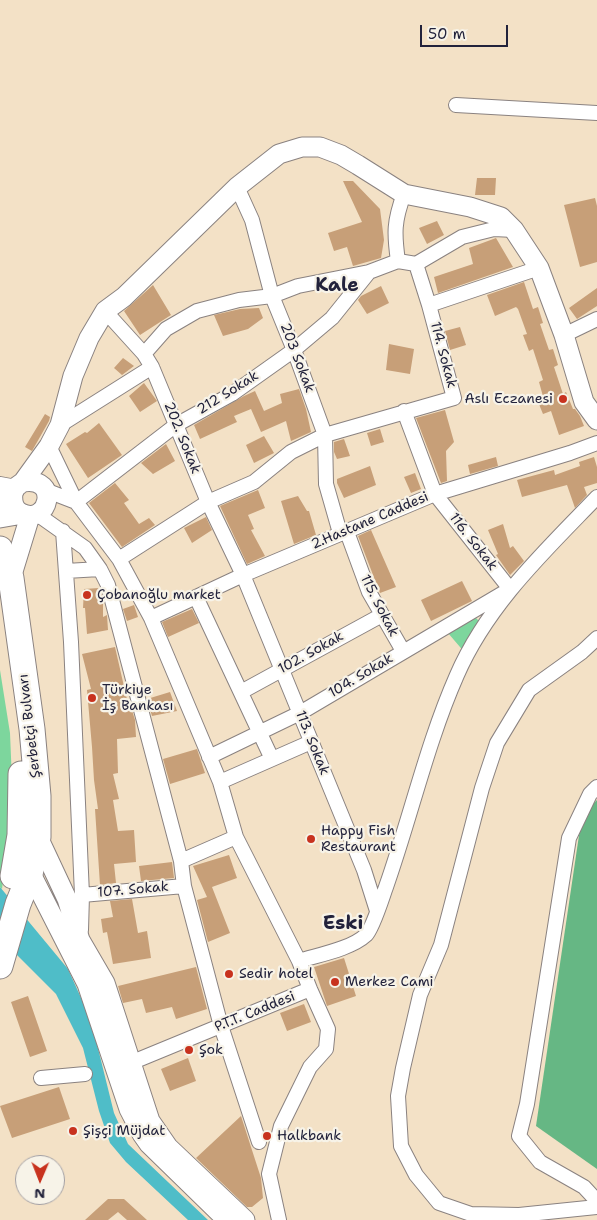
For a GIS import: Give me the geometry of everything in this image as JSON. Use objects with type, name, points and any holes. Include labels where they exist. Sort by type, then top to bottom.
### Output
[{"type":"highway","name":"Şerbetçi Bulvarı","points":[[0,549],[11,578],[32,729],[38,796],[14,899]]},
{"type":"highway","name":"Şerbetçi Bulvarı","points":[[0,603],[20,733],[29,836],[30,874],[14,899]]},
{"type":"highway","points":[[0,924],[14,899]]},
{"type":"highway","points":[[1,964],[14,899]]},
{"type":"street","points":[[456,105],[597,113]]},
{"type":"street","points":[[11,489],[50,446],[60,425],[73,376],[89,338],[105,311],[124,298],[238,187],[279,154],[302,147],[320,147],[341,155],[404,194],[470,207],[501,217],[514,230],[539,268],[564,335],[584,402],[597,420]]},
{"type":"street","name":"203 Sokak","points":[[238,187],[252,220],[272,296],[325,435],[326,484],[344,533]]},
{"type":"street","points":[[398,261],[394,236],[397,215],[404,194]]},
{"type":"street","points":[[144,354],[166,329],[197,311],[239,300],[272,296],[298,286],[369,272],[398,261],[416,264],[462,236],[494,229],[514,230]]},
{"type":"street","name":"114. Sokak","points":[[118,559],[208,502],[254,482],[291,452],[325,435],[454,398],[429,304],[416,264]]},
{"type":"street","points":[[429,304],[539,268]]},
{"type":"street","name":"212 Sokak","points":[[76,502],[176,425],[232,394],[294,350],[332,318],[369,272]]},
{"type":"street","name":"202. Sokak","points":[[105,311],[144,354],[152,367],[208,502],[243,575]]},
{"type":"street","points":[[564,335],[597,319]]},
{"type":"street","points":[[60,425],[152,367]]},
{"type":"street","name":"116. Sokak","points":[[404,411],[435,494],[510,589]]},
{"type":"street","name":"2.Hastane Caddesi","points":[[151,618],[243,575],[435,494],[597,443]]},
{"type":"street","points":[[50,446],[76,502],[118,559],[151,618],[220,782],[236,837],[299,961],[328,1029],[326,1049],[310,1068],[281,1126],[269,1174],[279,1220]]},
{"type":"street","points":[[45,490],[50,446]]},
{"type":"street","points":[[0,518],[30,515],[45,508],[48,499],[40,483],[32,480],[11,489]]},
{"type":"street","points":[[11,489],[14,505],[18,511],[62,531],[85,548],[100,569],[108,585],[181,861],[184,886],[221,1026],[259,1142]]},
{"type":"street","points":[[45,490],[76,502]]},
{"type":"street","points":[[299,961],[350,945],[366,935],[377,911],[401,844],[437,723],[458,672],[483,627],[510,589],[597,496]]},
{"type":"street","points":[[11,578],[30,515]]},
{"type":"street","points":[[62,531],[72,652],[82,895],[80,940]]},
{"type":"street","name":"115. Sokak","points":[[344,533],[370,592],[402,652]]},
{"type":"street","points":[[66,571],[100,569]]},
{"type":"street","name":"113. Sokak","points":[[243,575],[364,870],[377,911]]},
{"type":"street","name":"104. Sokak","points":[[209,757],[300,713],[510,589]]},
{"type":"street","points":[[196,597],[272,759]]},
{"type":"street","name":"102. Sokak","points":[[241,692],[382,614]]},
{"type":"street","points":[[597,638],[582,652],[529,690],[497,743],[482,788],[441,945],[420,995],[398,1096],[401,1146],[416,1175],[439,1203],[471,1214],[519,1215],[597,1207]]},
{"type":"street","points":[[220,782],[311,742]]},
{"type":"street","points":[[597,787],[590,794],[569,838],[527,1104],[519,1136],[540,1162],[584,1187],[597,1201]]},
{"type":"street","points":[[29,836],[68,898],[80,940],[105,983],[124,1066],[129,1108],[142,1134],[149,1144],[226,1220]]},
{"type":"street","points":[[181,861],[236,837]]},
{"type":"street","points":[[30,874],[87,984],[150,1121],[168,1147],[245,1220]]},
{"type":"street","name":"107. Sokak","points":[[82,895],[184,886]]},
{"type":"street","name":"P.T.T. Caddesi","points":[[124,1066],[310,990]]},
{"type":"street","points":[[41,1078],[85,1074]]},
{"type":"green space","points":[[476,618],[485,627],[466,654],[448,633]]},
{"type":"green space","points":[[0,670],[10,733],[13,805],[2,889],[0,887]]},
{"type":"green space","points":[[597,800],[597,1169],[536,1126],[582,815]]},
{"type":"water","points":[[0,887],[68,969],[91,1020],[114,1113],[128,1144],[208,1220],[188,1220],[126,1162],[110,1143],[99,1111],[83,1048],[56,994],[0,938]]},
{"type":"building","points":[[477,178],[496,178],[495,195],[475,195]]},
{"type":"building","points":[[343,181],[353,181],[380,209],[384,240],[381,258],[353,266],[347,247],[334,251],[328,233],[362,222]]},
{"type":"building","points":[[595,198],[597,206],[597,262],[580,267],[564,205]]},
{"type":"building","points":[[437,221],[444,235],[427,244],[419,228]]},
{"type":"building","points":[[496,238],[513,267],[438,293],[434,277],[473,264],[469,248]]},
{"type":"building","points":[[524,282],[533,309],[538,307],[543,323],[540,324],[549,350],[553,349],[558,365],[554,367],[563,394],[566,392],[573,409],[580,416],[584,426],[559,435],[551,411],[543,414],[538,402],[544,400],[539,382],[543,380],[533,349],[529,351],[523,335],[527,334],[518,309],[516,307],[495,316],[487,295]]},
{"type":"building","points":[[153,285],[171,315],[140,335],[124,311]]},
{"type":"building","points":[[381,286],[389,303],[367,314],[358,300],[361,296]]},
{"type":"building","points":[[597,288],[597,306],[577,319],[569,308]]},
{"type":"building","points":[[259,308],[263,318],[248,329],[223,336],[214,315],[240,309]]},
{"type":"building","points":[[460,327],[466,345],[450,350],[445,331]]},
{"type":"building","points":[[389,344],[414,349],[410,374],[386,370]]},
{"type":"building","points":[[123,358],[134,366],[122,375],[114,368]]},
{"type":"building","points":[[144,383],[157,401],[140,412],[129,396]]},
{"type":"building","points":[[299,389],[311,432],[291,441],[286,421],[261,432],[251,409],[234,416],[237,422],[200,439],[194,425],[255,391],[264,411],[282,403],[280,394]]},
{"type":"building","points":[[445,410],[454,442],[446,451],[447,481],[441,483],[416,418]]},
{"type":"building","points":[[45,414],[50,417],[49,421],[32,451],[25,447]]},
{"type":"building","points":[[99,423],[122,455],[88,478],[66,444],[85,432],[87,433]]},
{"type":"building","points":[[380,429],[384,442],[371,446],[367,433]]},
{"type":"building","points":[[264,436],[274,453],[254,463],[246,445]]},
{"type":"building","points":[[344,439],[350,456],[337,459],[334,452],[334,442]]},
{"type":"building","points":[[166,444],[175,461],[153,474],[141,463]]},
{"type":"building","points":[[496,457],[498,466],[470,474],[468,465]]},
{"type":"building","points":[[594,457],[597,467],[597,483],[584,487],[587,495],[575,508],[567,485],[522,497],[517,480],[554,470],[555,475],[580,466],[579,462]]},
{"type":"building","points":[[370,466],[376,485],[344,498],[337,479]]},
{"type":"building","points":[[415,473],[421,489],[411,493],[404,477]]},
{"type":"building","points":[[115,483],[129,500],[124,503],[139,524],[149,518],[155,525],[122,547],[89,503]]},
{"type":"building","points":[[258,490],[265,508],[248,515],[254,529],[251,530],[265,556],[247,564],[220,506]]},
{"type":"building","points":[[298,496],[307,511],[309,511],[316,535],[294,544],[281,501]]},
{"type":"building","points":[[206,517],[212,530],[192,543],[184,528]]},
{"type":"building","points":[[503,524],[510,548],[513,546],[524,561],[510,575],[496,555],[498,554],[488,530]]},
{"type":"building","points":[[371,530],[396,587],[380,593],[358,536]]},
{"type":"building","points":[[462,581],[472,601],[431,621],[421,600]]},
{"type":"building","points":[[99,588],[103,599],[103,617],[107,615],[108,630],[87,634],[85,608],[83,608],[84,589]]},
{"type":"building","points":[[134,605],[138,617],[127,621],[123,609]]},
{"type":"building","points":[[192,609],[199,623],[168,637],[162,622]]},
{"type":"building","points":[[115,647],[128,704],[130,704],[135,720],[136,737],[117,739],[118,773],[113,774],[119,799],[113,800],[118,831],[134,830],[136,862],[114,864],[116,883],[100,885],[95,809],[98,809],[87,690],[91,689],[82,654]]},
{"type":"building","points":[[170,692],[177,711],[152,716],[147,699]]},
{"type":"building","points":[[197,749],[205,773],[170,784],[163,759]]},
{"type":"building","points":[[229,855],[237,878],[212,887],[230,933],[208,942],[197,900],[207,897],[193,866]]},
{"type":"building","points":[[172,862],[174,878],[141,881],[139,866]]},
{"type":"building","points":[[132,899],[138,933],[147,931],[151,958],[113,964],[107,932],[103,933],[101,919],[113,917],[110,901]]},
{"type":"building","name":"Merkez Cami","points":[[344,958],[356,996],[327,1006],[314,967]]},
{"type":"building","points":[[196,967],[207,1009],[176,1019],[172,1007],[146,1013],[142,999],[123,1003],[118,986]]},
{"type":"building","points":[[28,996],[47,1051],[30,1057],[11,1002]]},
{"type":"building","points":[[304,1004],[311,1022],[287,1031],[280,1013]]},
{"type":"building","points":[[188,1058],[196,1081],[170,1091],[161,1069]]},
{"type":"building","points":[[59,1087],[70,1119],[12,1138],[0,1106]]},
{"type":"building","points":[[241,1116],[261,1178],[263,1198],[252,1207],[247,1207],[196,1158]]},
{"type":"building","points":[[108,1199],[124,1199],[147,1220],[127,1220],[118,1212],[108,1220],[85,1220]]},
{"type":"place","name":"Aslı Eczanesi","points":[[563,399]]},
{"type":"place","name":"Çobanoğlu market","points":[[87,595]]},
{"type":"place","name":"Türkiye İş Bankası","points":[[92,698]]},
{"type":"place","name":"Happy Fish Restaurant","points":[[311,839]]},
{"type":"place","name":"Sedir hotel","points":[[229,974]]},
{"type":"place","name":"Merkez Cami","points":[[335,982]]},
{"type":"place","name":"Şok","points":[[189,1050]]},
{"type":"place","name":"Şişçi Müjdat","points":[[73,1131]]},
{"type":"place","name":"Halkbank","points":[[267,1136]]},
{"type":"district","name":"Kale","points":[[337,286]]},
{"type":"district","name":"Eski","points":[[343,924]]}]
